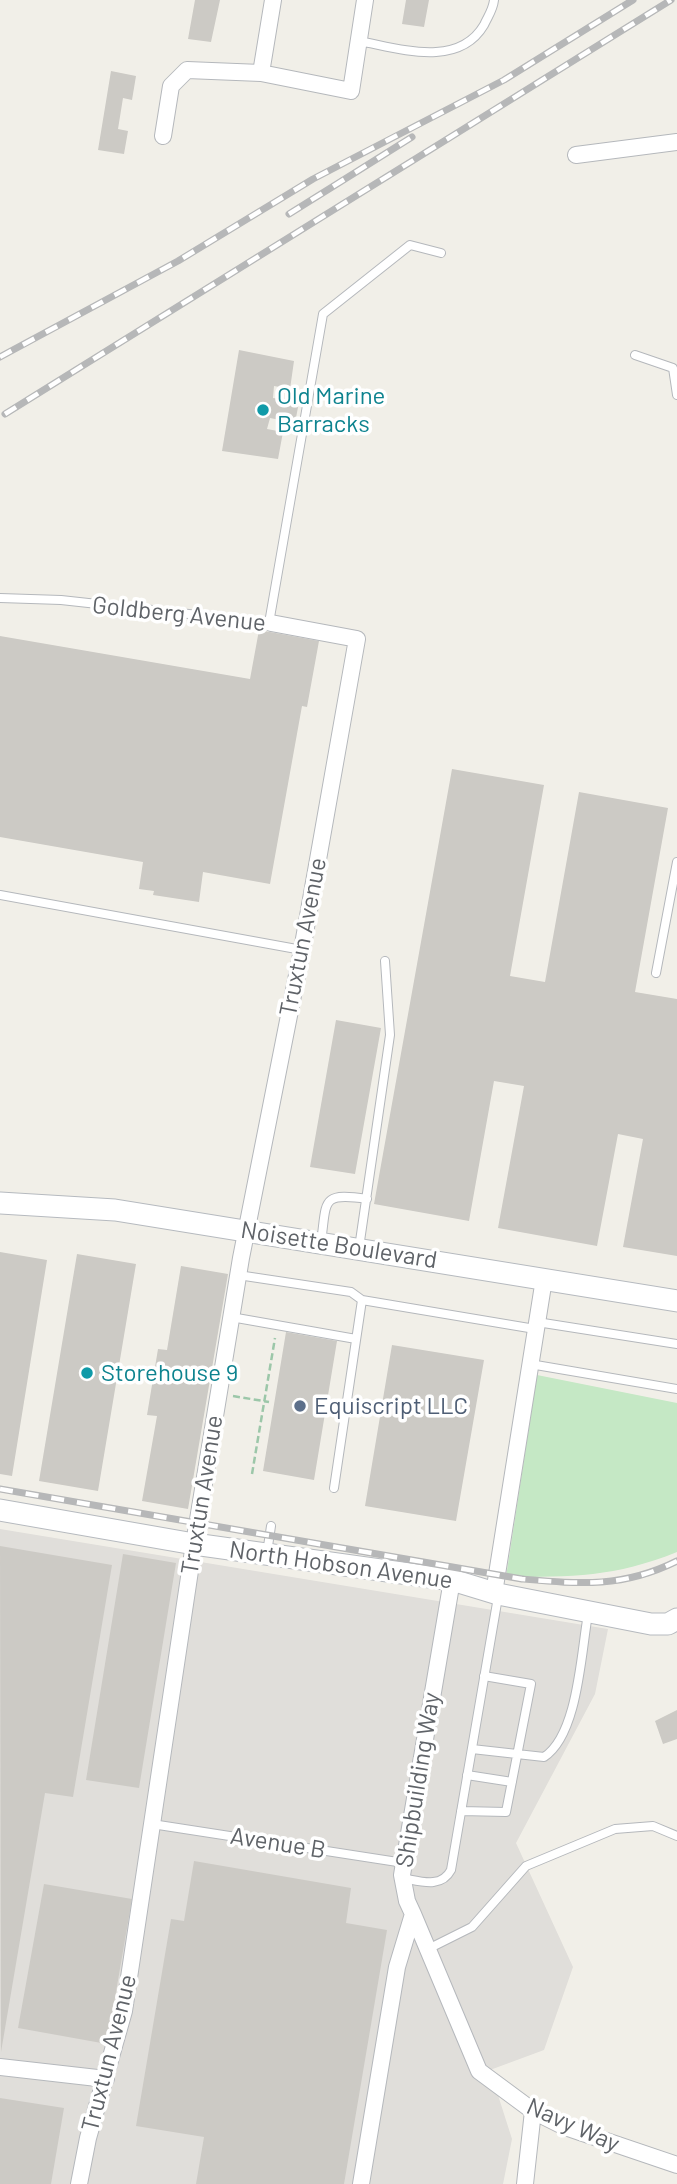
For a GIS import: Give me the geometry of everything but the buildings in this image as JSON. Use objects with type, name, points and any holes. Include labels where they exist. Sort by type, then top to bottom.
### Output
[{"type":"street","points":[[261,73],[273,0]]},
{"type":"street","points":[[163,136],[171,86],[187,70],[261,73],[351,91],[365,0]]},
{"type":"street","points":[[576,155],[677,142]]},
{"type":"street","name":"Goldberg Avenue","points":[[270,623],[357,639]]},
{"type":"street","name":"Truxtun Avenue","points":[[79,2184],[88,2137],[124,2011],[194,1544],[238,1275],[302,950],[357,639]]},
{"type":"street","name":"Noisette Boulevard","points":[[0,1203],[115,1210],[677,1300]]},
{"type":"street","points":[[496,1593],[544,1279]]},
{"type":"street","name":"North Hobson Avenue","points":[[0,1510],[194,1544],[452,1580],[496,1593],[651,1624],[674,1625]]},
{"type":"street","name":"Shipbuilding Way","points":[[413,1914],[403,1871],[452,1580]]},
{"type":"street","points":[[361,2184],[397,1967],[413,1914]]},
{"type":"street","name":"Navy Way","points":[[413,1914],[479,2071],[533,2111],[591,2137],[677,2165]]},
{"type":"street","points":[[0,2067],[106,2079]]},
{"type":"street","points":[[526,2184],[533,2111]]},
{"type":"lane","points":[[359,41],[427,54],[460,47],[480,31],[493,8],[494,0]]},
{"type":"lane","points":[[270,623],[323,314],[410,245],[441,253]]},
{"type":"lane","points":[[635,355],[673,368],[677,395]]},
{"type":"lane","name":"Goldberg Avenue","points":[[0,598],[61,600],[270,623]]},
{"type":"lane","points":[[656,973],[677,862]]},
{"type":"lane","points":[[0,895],[302,950]]},
{"type":"lane","points":[[359,1248],[390,1035],[391,1009],[385,961]]},
{"type":"lane","points":[[321,1242],[327,1204],[332,1197],[340,1195],[366,1199]]},
{"type":"lane","points":[[238,1275],[351,1292],[362,1300],[677,1344]]},
{"type":"lane","points":[[334,1488],[362,1300]]},
{"type":"lane","points":[[231,1317],[356,1339]]},
{"type":"lane","points":[[530,1364],[677,1389]]},
{"type":"lane","points":[[267,1553],[271,1526]]},
{"type":"lane","points":[[484,1675],[531,1684],[506,1812],[461,1811],[496,1593]]},
{"type":"lane","points":[[472,1749],[544,1757],[553,1751],[565,1734],[589,1611]]},
{"type":"lane","points":[[467,1775],[512,1782]]},
{"type":"lane","name":"Avenue B","points":[[152,1824],[403,1871],[432,1883],[446,1878],[453,1863],[461,1811]]},
{"type":"lane","points":[[428,1950],[472,1927],[526,1866],[615,1829],[653,1826],[677,1836]]},
{"type":"path","points":[[253,1474],[276,1331]]},
{"type":"path","points":[[219,1393],[270,1402]]},
{"type":"shaded area","points":[[0,1529],[608,1629],[595,1694],[516,1843],[573,1967],[544,2050],[490,2070],[512,2139],[503,2184],[0,2184]]},
{"type":"green space","points":[[537,1375],[677,1403],[677,1552],[633,1566],[593,1574],[506,1577]]},
{"type":"railway","points":[[0,357],[178,261],[313,179],[504,80],[633,0]]},
{"type":"railway","points":[[5,414],[671,0]]},
{"type":"railway","points":[[289,214],[412,137]]},
{"type":"railway","points":[[0,1489],[522,1579],[582,1583],[620,1580],[657,1570],[677,1561]]},
{"type":"place","name":"Old Marine Barracks","points":[[263,410]]},
{"type":"place","name":"Storehouse 9","points":[[87,1373]]},
{"type":"place","name":"Equiscript LLC","points":[[300,1406]]}]
